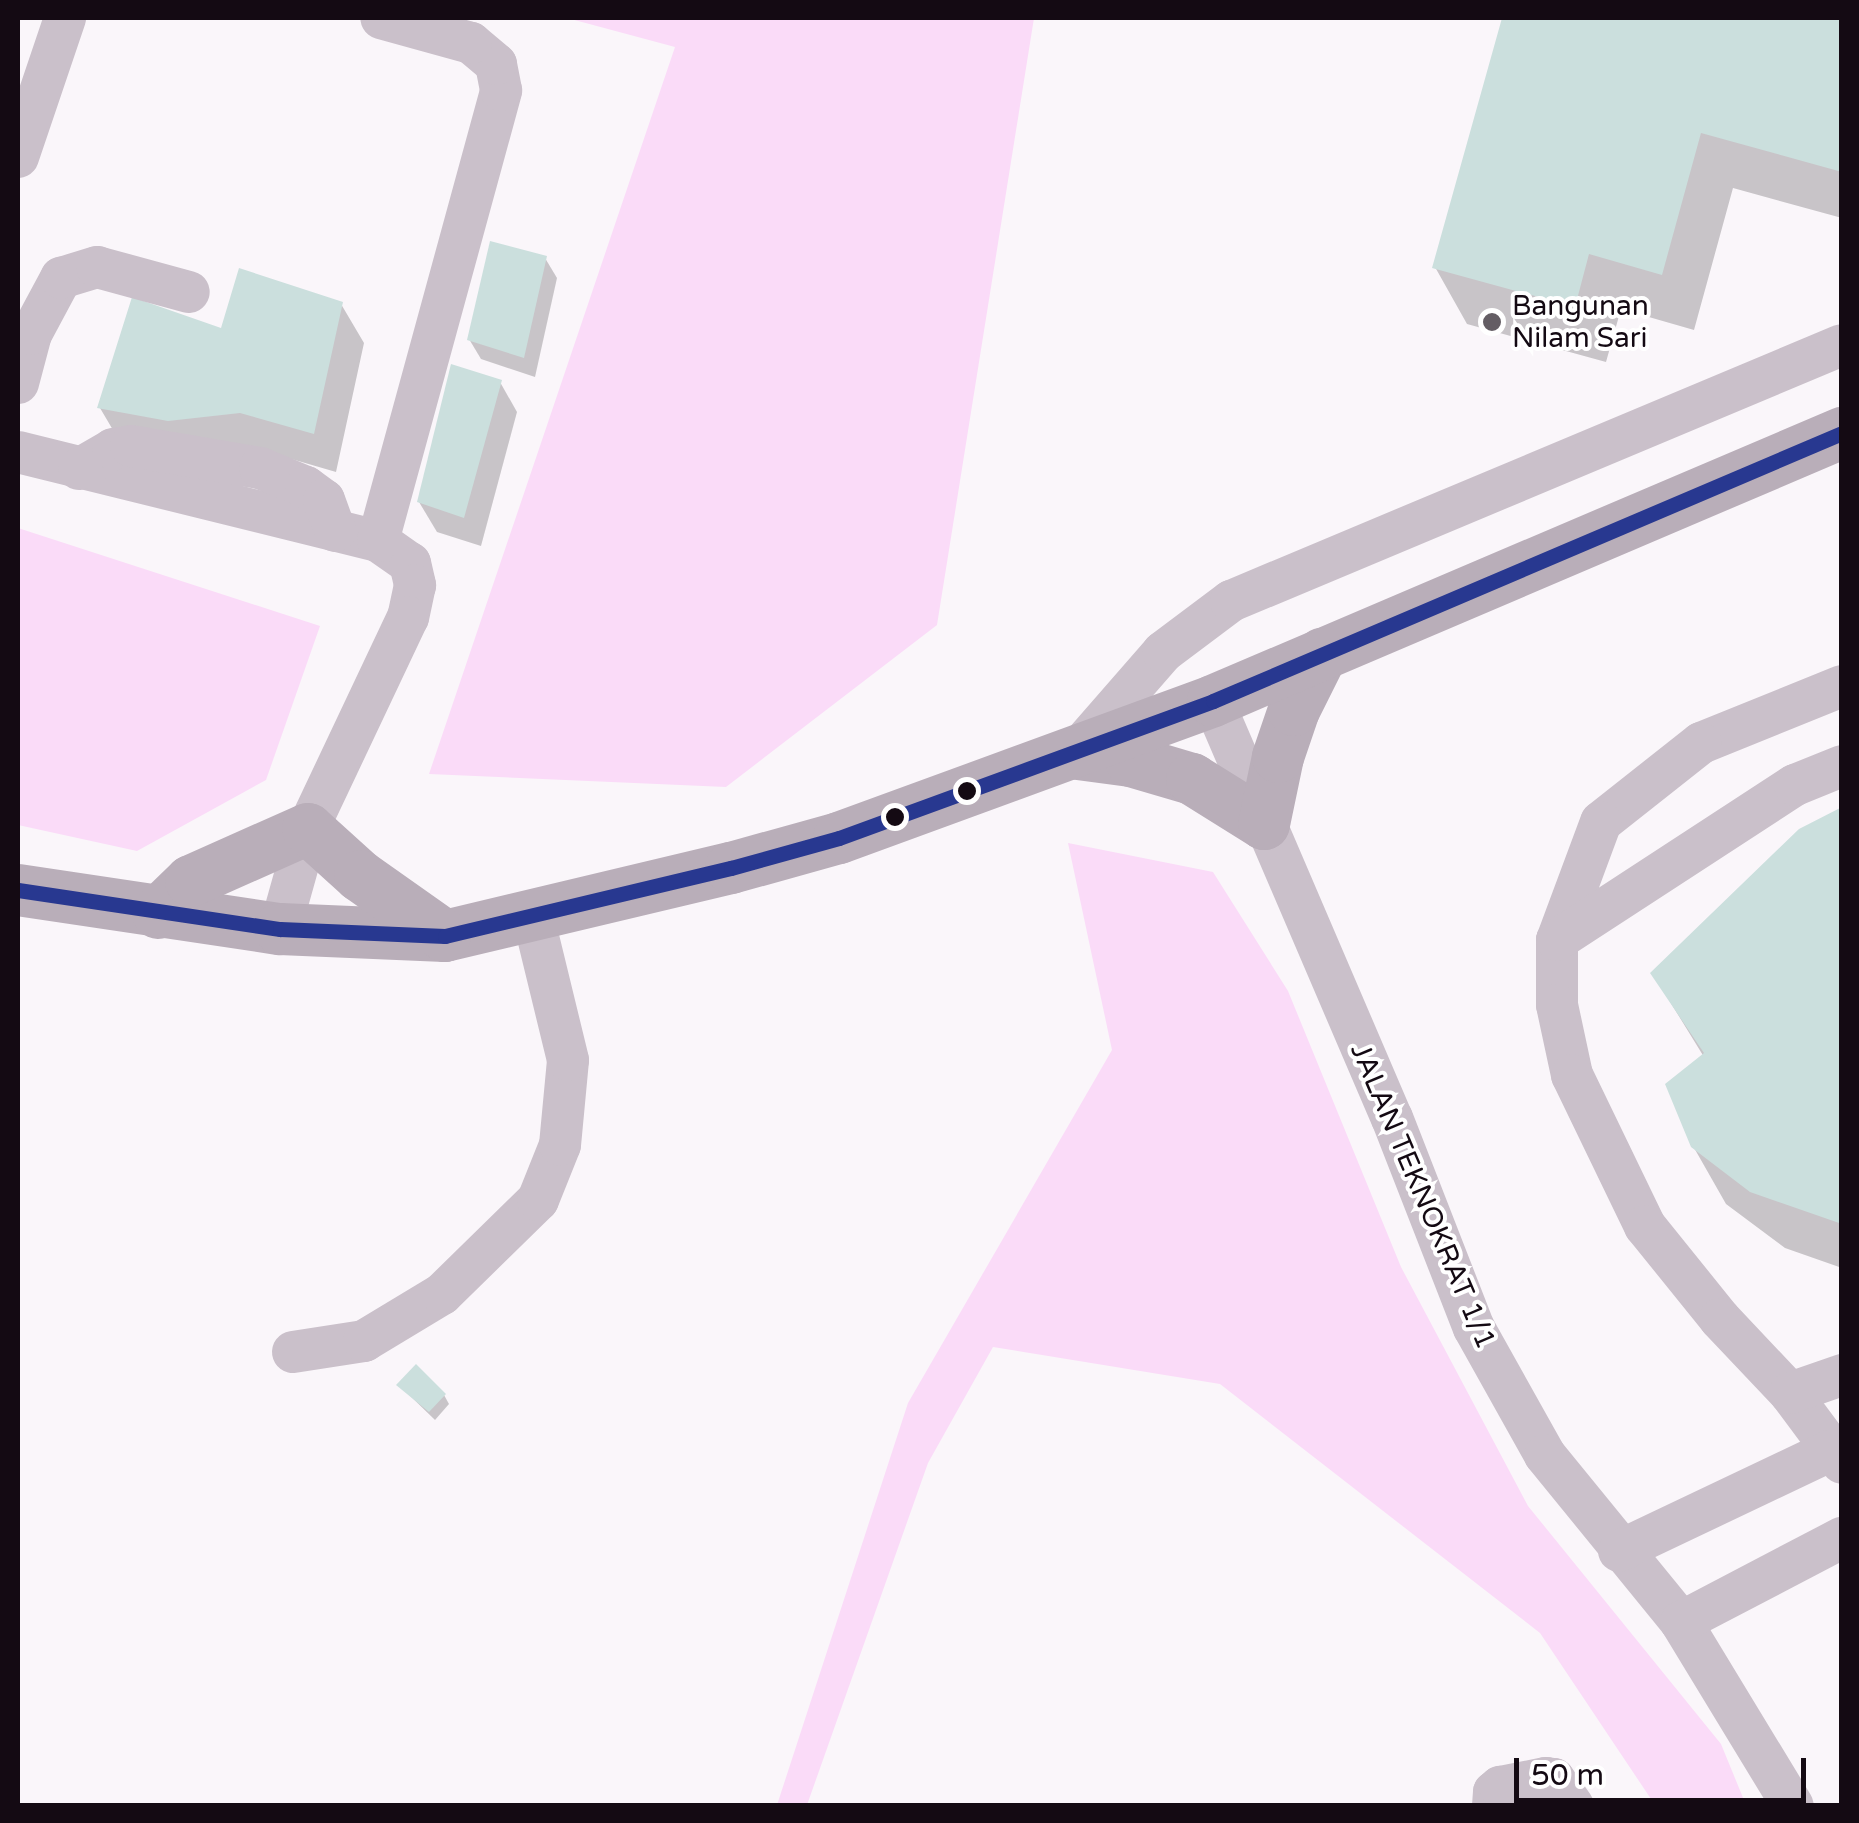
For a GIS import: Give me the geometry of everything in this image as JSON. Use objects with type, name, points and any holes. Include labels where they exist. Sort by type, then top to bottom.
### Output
[{"type":"main road","points":[[18,890],[280,930],[445,936],[532,912],[731,868],[839,838],[1213,701],[1842,432]]},
{"type":"main road","points":[[1075,754],[1131,761],[1192,779],[1264,824],[1278,757],[1322,654]]},
{"type":"main road","points":[[158,913],[191,880],[308,828],[360,876],[445,936]]},
{"type":"street","points":[[18,157],[65,18]]},
{"type":"street","points":[[378,542],[501,90],[496,64],[471,43],[381,18]]},
{"type":"street","points":[[18,383],[31,334],[62,278],[97,267],[188,292]]},
{"type":"street","points":[[1075,754],[1163,652],[1231,601],[1842,345]]},
{"type":"street","points":[[18,452],[378,542],[410,563],[416,584],[408,616],[308,828],[280,930]]},
{"type":"street","points":[[1619,1550],[1836,1457],[1790,1393],[1720,1319],[1645,1226],[1572,1076],[1557,1005],[1557,940],[1601,822],[1701,743],[1842,686]]},
{"type":"street","name":"JALAN TEKNOKRAT 1/1","points":[[1213,701],[1392,1118],[1474,1328],[1545,1455],[1681,1622],[1792,1806]]},
{"type":"street","points":[[1557,940],[1795,785],[1842,766]]},
{"type":"street","points":[[293,1352],[364,1340],[442,1294],[538,1200],[560,1146],[568,1060],[532,912]]},
{"type":"street","points":[[1790,1393],[1842,1375]]},
{"type":"street","points":[[1681,1622],[1842,1538]]},
{"type":"street","points":[[1493,1806],[1494,1792],[1500,1787],[1546,1778],[1554,1779],[1573,1806]]},
{"type":"shaded area","points":[[567,18],[1034,18],[937,625],[726,787],[429,774],[675,47]]},
{"type":"shaded area","points":[[18,528],[320,626],[266,780],[137,851],[18,825]]},
{"type":"shaded area","points":[[1068,843],[1213,872],[1288,991],[1401,1267],[1528,1506],[1721,1744],[1746,1805],[1655,1805],[1540,1633],[1220,1384],[993,1347],[928,1463],[807,1805],[777,1805],[908,1403],[1112,1050]]},
{"type":"building","points":[[1502,18],[1842,18],[1842,172],[1701,133],[1662,275],[1589,254],[1575,307],[1432,268]]},
{"type":"building","points":[[490,241],[547,256],[524,358],[467,340]]},
{"type":"building","points":[[239,268],[343,302],[314,434],[240,413],[168,421],[97,408],[132,297],[221,328]]},
{"type":"building","points":[[451,364],[502,380],[464,518],[417,502]]},
{"type":"building","points":[[1842,807],[1842,1224],[1750,1192],[1691,1147],[1665,1084],[1704,1053],[1650,973],[1799,829]]},
{"type":"building","points":[[416,1364],[446,1394],[429,1412],[396,1385]]},
{"type":"transit line","points":[[18,890],[280,929],[445,936],[731,868],[839,838],[1213,701],[1842,433]]},
{"type":"place","name":"Bangunan Nilam Sari","points":[[1492,322]]}]
